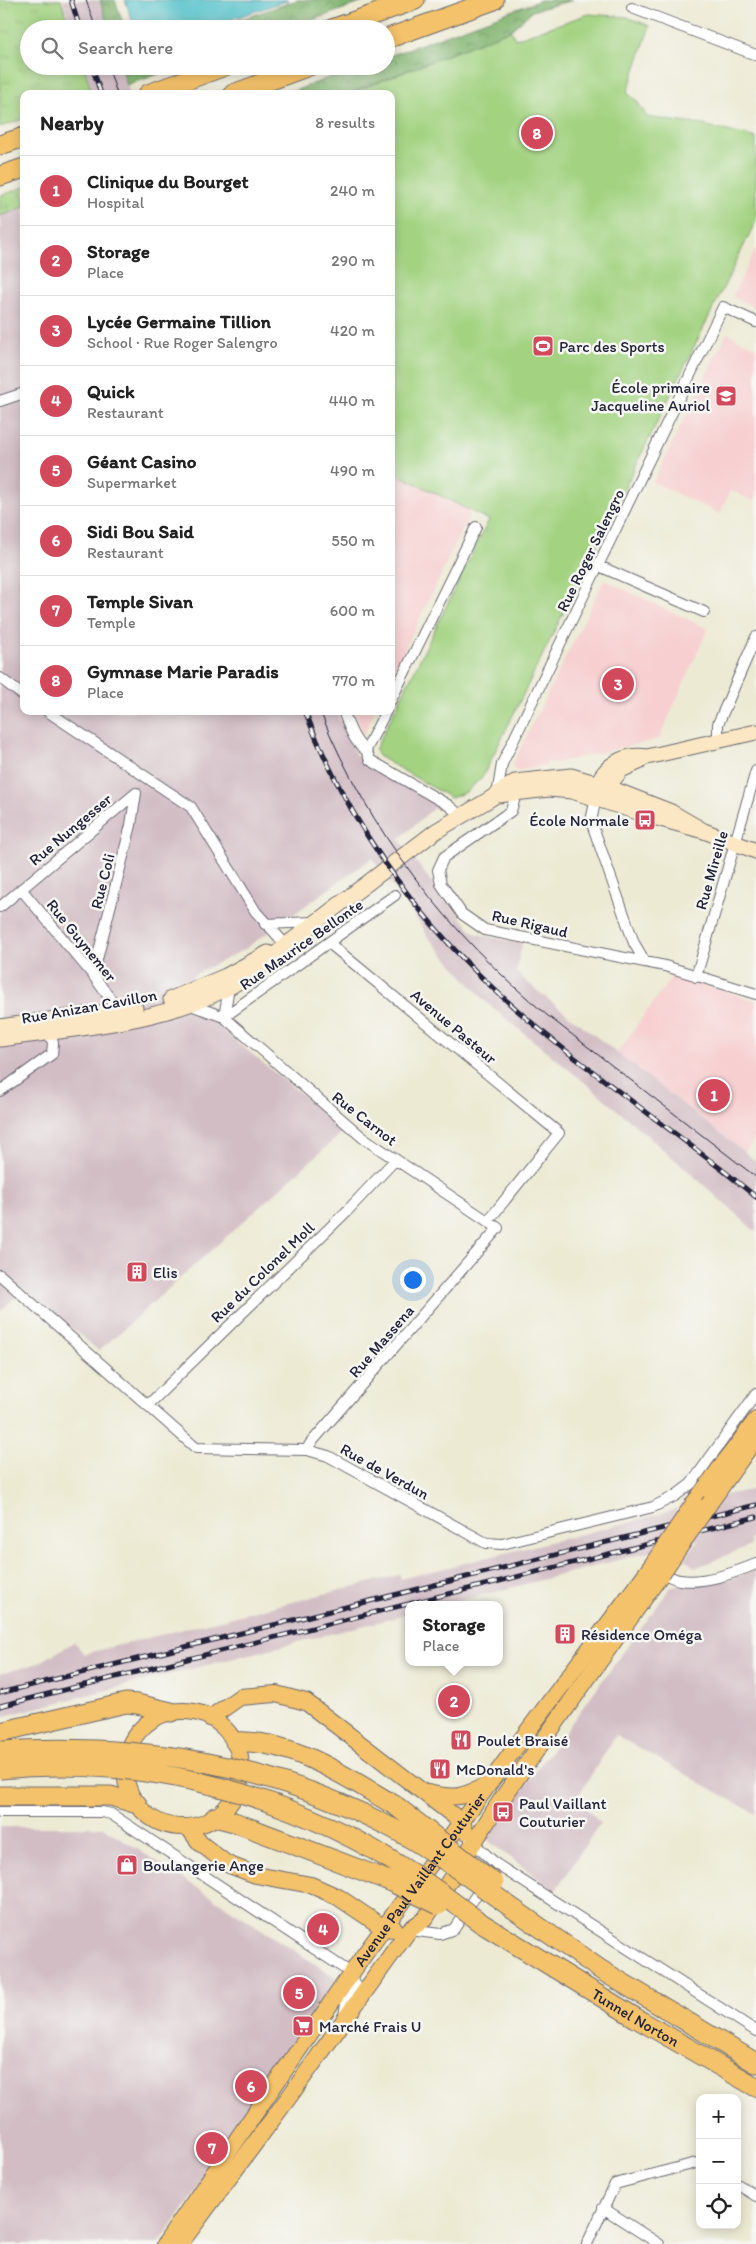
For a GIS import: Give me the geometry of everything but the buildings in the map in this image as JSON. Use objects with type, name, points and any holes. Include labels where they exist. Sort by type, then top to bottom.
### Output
[{"type":"highway","points":[[358,20],[415,0]]},
{"type":"highway","points":[[395,36],[494,0]]},
{"type":"highway","points":[[157,90],[200,75]]},
{"type":"highway","points":[[244,90],[285,75]]},
{"type":"highway","points":[[0,146],[20,138]]},
{"type":"highway","points":[[0,176],[20,169]]},
{"type":"highway","points":[[0,1732],[126,1703],[171,1712]]},
{"type":"highway","points":[[234,1742],[250,1741],[288,1750],[328,1766],[396,1806],[492,1879],[515,1910]]},
{"type":"highway","points":[[0,1751],[98,1748],[193,1759],[238,1768],[332,1801],[392,1828],[601,1970],[756,2063]]},
{"type":"highway","points":[[0,1769],[62,1766],[146,1771],[192,1779],[243,1792],[319,1823],[383,1856],[410,1872],[481,1923]]},
{"type":"highway","points":[[0,1796],[111,1796],[137,1804]]},
{"type":"highway","points":[[214,1818],[234,1822],[363,1870],[420,1894],[458,1916],[481,1923]]},
{"type":"highway","name":"Tunnel Norton","points":[[481,1923],[714,2064],[756,2087]]},
{"type":"main road","points":[[756,732],[647,757],[637,755],[616,761],[601,777],[599,792],[650,816],[704,831],[756,851]]},
{"type":"main road","name":"Rue Anizan Cavillon","points":[[0,1039],[114,1022],[158,1013],[188,1004],[229,987],[263,966],[286,946],[436,830],[497,795],[515,782],[571,776],[599,792]]},
{"type":"main road","name":"Rue Anizan Cavillon","points":[[497,795],[556,790],[599,792]]},
{"type":"main road","name":"Rue Anizan Cavillon","points":[[0,1027],[119,1011],[154,1004],[183,995],[226,976],[261,955],[286,946]]},
{"type":"main road","points":[[656,1570],[694,1503],[756,1420]]},
{"type":"main road","points":[[656,1570],[711,1501],[756,1438]]},
{"type":"main road","name":"Avenue Paul Vaillant Couturier","points":[[180,2244],[409,1930],[425,1919],[447,1885],[467,1834],[490,1784],[656,1570]]},
{"type":"main road","name":"Avenue Paul Vaillant Couturier","points":[[165,2244],[351,1973],[384,1928],[467,1834],[542,1739],[656,1570]]},
{"type":"main road","points":[[210,1718],[240,1697],[276,1694],[306,1702],[422,1792],[467,1834]]},
{"type":"main road","points":[[171,1712],[191,1712],[210,1718],[228,1732],[240,1758],[241,1775],[236,1792],[227,1806],[214,1818],[202,1824],[188,1827],[168,1825],[151,1817],[137,1804],[129,1789],[125,1773],[126,1756],[132,1741],[142,1728],[156,1718],[171,1712]]},
{"type":"main road","points":[[422,1792],[451,1798],[465,1796],[490,1784]]},
{"type":"main road","points":[[188,1827],[200,1843],[227,1864],[256,1875],[311,1884],[338,1897],[384,1928],[409,1930]]},
{"type":"street","points":[[632,8],[756,55]]},
{"type":"street","name":"Rue Roger Salengro","points":[[497,795],[502,764],[723,307],[756,322]]},
{"type":"street","points":[[0,401],[20,394]]},
{"type":"street","points":[[395,692],[476,527]]},
{"type":"street","points":[[599,566],[704,612]]},
{"type":"street","points":[[718,741],[718,724],[756,637]]},
{"type":"street","points":[[2,681],[20,693]]},
{"type":"street","points":[[53,715],[191,807],[256,912],[286,946]]},
{"type":"street","points":[[345,715],[356,740],[366,750],[370,760],[448,805],[460,815]]},
{"type":"street","points":[[366,750],[384,715]]},
{"type":"street","name":"Rue Mireille","points":[[696,977],[756,771]]},
{"type":"street","points":[[599,792],[591,821],[634,943],[645,962]]},
{"type":"street","name":"Rue Nungesser","points":[[0,907],[136,793]]},
{"type":"street","name":"Rue Coli","points":[[93,975],[131,825],[136,793]]},
{"type":"street","name":"Rue Rigaud","points":[[516,794],[510,811],[444,857],[439,863],[438,870],[441,884],[462,914],[485,930],[645,962],[756,994]]},
{"type":"street","name":"Rue Guynemer","points":[[21,889],[93,975],[119,1011]]},
{"type":"street","name":"Rue Maurice Bellonte","points":[[224,1018],[396,895]]},
{"type":"street","points":[[266,924],[318,922]]},
{"type":"street","name":"Avenue Pasteur","points":[[329,943],[559,1133],[488,1221]]},
{"type":"street","points":[[224,1018],[229,987]]},
{"type":"street","name":"Rue Carnot","points":[[188,1004],[224,1018],[362,1137],[498,1228]]},
{"type":"street","points":[[0,1091],[52,1054],[54,1043],[49,1032]]},
{"type":"street","name":"Rue du Colonel Moll","points":[[148,1405],[347,1211],[395,1160]]},
{"type":"street","name":"Rue Massena","points":[[307,1450],[310,1444],[498,1228]]},
{"type":"street","name":"Rue de Verdun","points":[[0,1275],[196,1448],[307,1450],[328,1456],[486,1543],[502,1544],[653,1507],[675,1496],[690,1484],[756,1394]]},
{"type":"street","points":[[656,1570],[678,1580],[696,1580],[756,1564]]},
{"type":"street","points":[[0,1812],[102,1812],[111,1814],[351,1973]]},
{"type":"street","points":[[467,1834],[496,1864],[756,2031]]},
{"type":"street","points":[[409,1930],[440,1934],[454,1929],[496,1864]]},
{"type":"street","name":"Avenue Paul Vaillant Couturier","points":[[344,2018],[347,1997],[356,1986],[351,1973]]},
{"type":"street","points":[[587,2244],[615,2184],[696,2163]]},
{"type":"street","points":[[741,2187],[756,2196]]},
{"type":"street","points":[[603,2208],[659,2244]]},
{"type":"shaded area","points":[[63,0],[101,0],[107,20],[69,20]]},
{"type":"shaded area","points":[[88,75],[124,75],[129,90],[92,90]]},
{"type":"shaded area","points":[[20,208],[20,715],[338,715],[355,754],[437,805],[399,839],[435,887],[474,933],[522,944],[516,972],[535,989],[756,1161],[756,1232],[594,1090],[488,1004],[427,936],[422,926],[372,858],[245,949],[192,976],[225,1032],[345,1130],[99,1351],[24,1289],[0,1312],[0,216]]},
{"type":"shaded area","points":[[756,249],[756,308],[732,297]]},
{"type":"shaded area","name":"École primaire Jacqueline Auriol","points":[[727,333],[756,348],[756,496],[754,501],[730,490],[720,514],[653,482]]},
{"type":"shaded area","points":[[395,473],[471,511],[395,670]]},
{"type":"shaded area","points":[[604,580],[708,629],[659,739],[552,764],[548,761],[546,765],[516,771],[512,765]]},
{"type":"shaded area","points":[[356,715],[373,715],[363,735]]},
{"type":"shaded area","points":[[673,975],[756,1001],[756,1137],[745,1152],[617,1053]]},
{"type":"shaded area","points":[[756,1489],[756,1536],[749,1538],[751,1545],[695,1568],[685,1559],[698,1539],[460,1601],[405,1601],[405,1615],[0,1717],[0,1674],[39,1663],[74,1642],[84,1654],[400,1575],[401,1579],[634,1521],[730,1494]]},
{"type":"shaded area","points":[[756,1570],[756,1814],[616,1735],[577,1798],[600,1823],[555,1891],[486,1839],[672,1586],[725,1580]]},
{"type":"shaded area","points":[[0,1827],[103,1827],[337,1978],[277,2079],[159,2244],[0,2244]]},
{"type":"green space","points":[[0,0],[61,0],[68,20],[20,20],[20,75],[87,75],[91,90],[20,90],[20,120],[0,127]]},
{"type":"green space","points":[[100,0],[115,0],[122,20],[106,20]]},
{"type":"green space","points":[[297,0],[369,0],[312,20],[240,20]]},
{"type":"green space","points":[[541,0],[573,0],[532,11],[511,30],[357,90],[297,90],[336,75],[395,75],[395,54]]},
{"type":"green space","name":"Parc des Sports","points":[[589,14],[627,17],[650,26],[627,93],[637,101],[647,117],[703,125],[756,138],[756,221],[483,776],[466,792],[451,798],[378,756],[375,750],[392,715],[395,715],[395,710],[489,520],[395,473],[395,90],[359,90],[511,30],[515,39]]},
{"type":"green space","points":[[124,75],[155,75],[127,85]]},
{"type":"green space","points":[[20,188],[20,208],[0,216],[0,196]]},
{"type":"water","points":[[125,0],[289,0],[229,20],[132,20]]},
{"type":"tram line","points":[[86,0],[93,20]]},
{"type":"tram line","points":[[111,75],[116,90]]},
{"type":"tram line","points":[[322,715],[362,798],[387,839],[415,878],[477,950],[548,1016],[756,1177]]},
{"type":"railway","points":[[71,0],[77,20]]},
{"type":"railway","points":[[95,75],[100,90]]},
{"type":"railway","points":[[307,715],[340,789],[361,826],[384,862],[436,929],[495,990],[526,1018],[756,1197]]},
{"type":"railway","points":[[0,1693],[756,1505]]},
{"type":"railway","points":[[420,1601],[756,1517]]},
{"type":"railway","points":[[0,1706],[405,1605]]},
{"type":"place","name":"Gymnase Marie Paradis","points":[[537,133]]},
{"type":"place","name":"Parc des Sports","points":[[543,346]]},
{"type":"place","name":"École primaire Jacqueline Auriol","points":[[726,396]]},
{"type":"place","name":"Lycée Germaine Tillion","points":[[618,684]]},
{"type":"place","name":"École Normale","points":[[645,820]]},
{"type":"place","name":"Clinique du Bourget","points":[[714,1095]]},
{"type":"place","name":"Elis","points":[[137,1272]]},
{"type":"place","name":"Résidence Oméga","points":[[565,1634]]},
{"type":"place","name":"Storage","points":[[454,1701]]},
{"type":"place","name":"Poulet Braisé","points":[[461,1740]]},
{"type":"place","name":"McDonald's","points":[[440,1769]]},
{"type":"place","name":"Paul Vaillant Couturier","points":[[503,1812]]},
{"type":"place","name":"Boulangerie Ange","points":[[127,1865]]},
{"type":"place","name":"Quick","points":[[323,1929]]},
{"type":"place","name":"Géant Casino","points":[[299,1993]]},
{"type":"place","name":"Marché Frais U","points":[[303,2026]]},
{"type":"place","name":"Sidi Bou Said","points":[[251,2086]]},
{"type":"place","name":"Temple Sivan","points":[[212,2148]]}]
